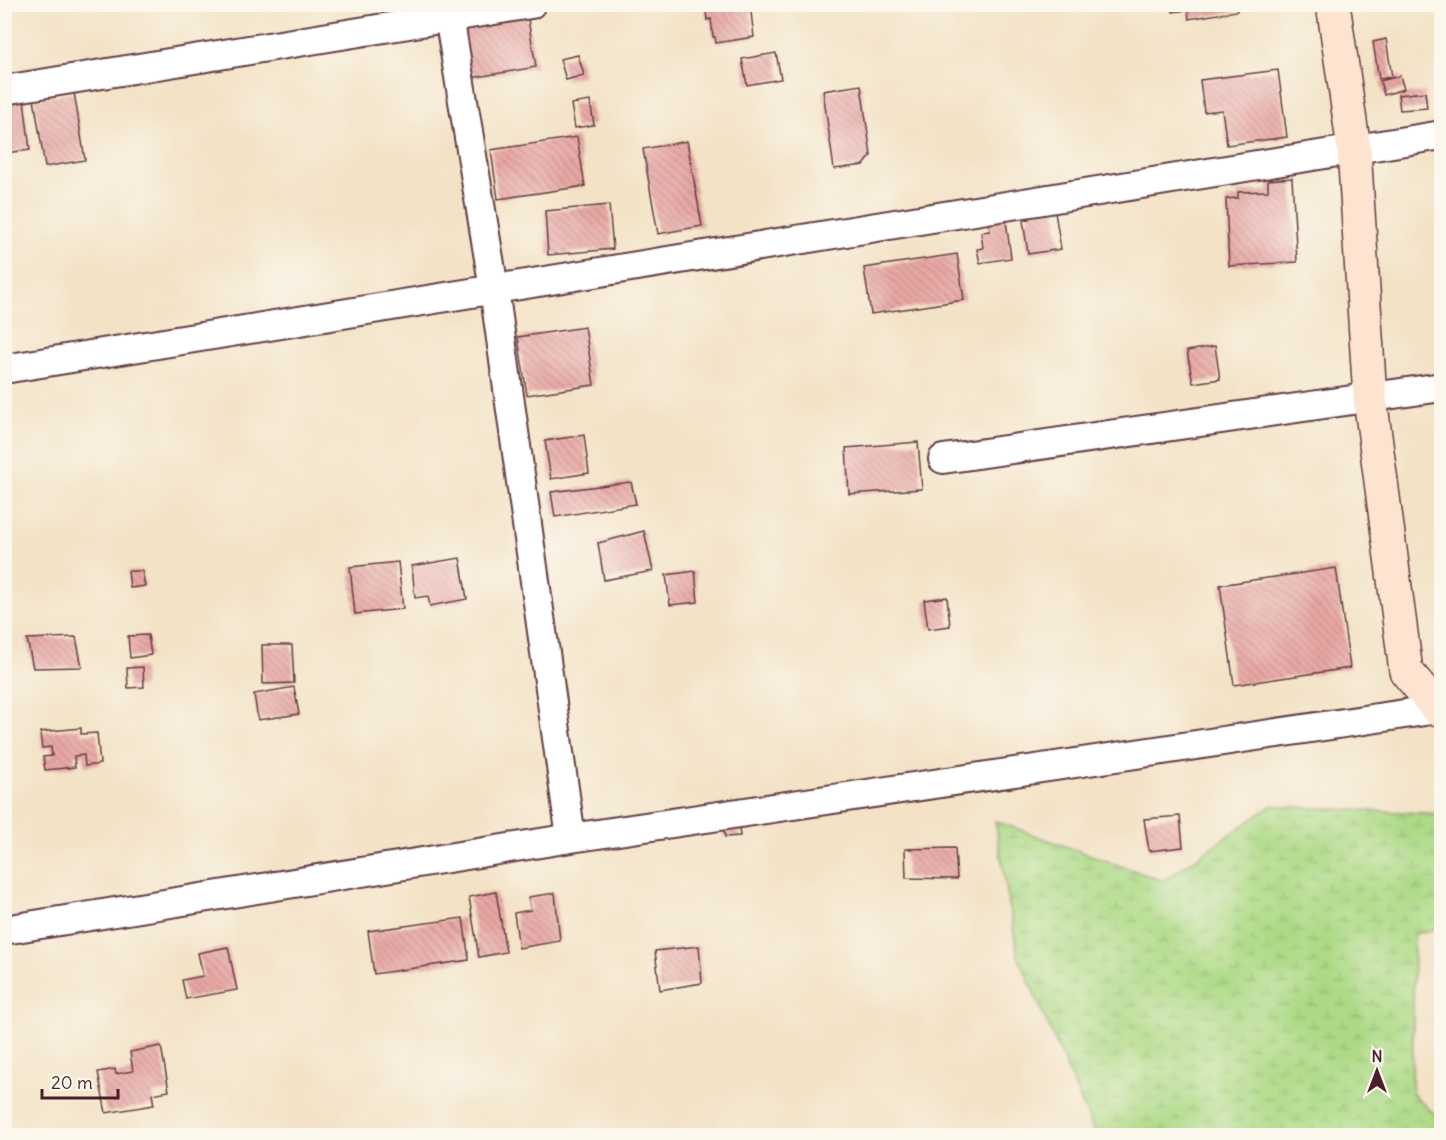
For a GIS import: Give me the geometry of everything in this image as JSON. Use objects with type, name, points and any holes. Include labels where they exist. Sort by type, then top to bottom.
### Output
[{"type":"street","points":[[4,90],[448,11],[531,4]]},
{"type":"street","points":[[1333,4],[1354,150],[1370,398],[1406,671],[1440,709]]},
{"type":"street","points":[[448,11],[494,289],[571,838]]},
{"type":"street","points":[[4,369],[1442,135]]},
{"type":"street","points":[[943,459],[1442,387]]},
{"type":"street","points":[[4,930],[571,838],[1440,709]]},
{"type":"green space","points":[[1271,806],[1441,814],[1441,928],[1414,934],[1412,1093],[1441,1120],[1441,1135],[1096,1135],[1018,956],[995,821],[1163,881]]},
{"type":"building","points":[[705,4],[750,4],[754,37],[716,43],[711,19],[707,20]]},
{"type":"building","points":[[1172,4],[1236,4],[1237,11],[1189,19],[1188,10],[1173,12]]},
{"type":"building","points":[[527,13],[536,67],[465,79],[456,25]]},
{"type":"building","points":[[1386,39],[1392,77],[1379,79],[1373,42]]},
{"type":"building","points":[[776,53],[781,79],[747,85],[742,59]]},
{"type":"building","points":[[578,55],[584,75],[566,80],[560,59]]},
{"type":"building","points":[[1278,70],[1287,137],[1227,145],[1222,110],[1204,112],[1200,80]]},
{"type":"building","points":[[1400,76],[1404,89],[1384,95],[1380,81]]},
{"type":"building","points":[[861,85],[871,156],[864,165],[834,169],[823,91]]},
{"type":"building","points":[[74,92],[85,160],[45,167],[34,99]]},
{"type":"building","points":[[1425,92],[1427,108],[1400,110],[1398,95]]},
{"type":"building","points":[[24,100],[30,150],[4,153],[4,102]]},
{"type":"building","points":[[590,101],[594,125],[575,128],[571,104]]},
{"type":"building","points":[[577,137],[585,186],[498,199],[491,150]]},
{"type":"building","points":[[687,141],[702,226],[658,234],[643,149]]},
{"type":"building","points":[[1292,178],[1297,262],[1229,266],[1226,199],[1238,198],[1238,192],[1268,191],[1268,180]]},
{"type":"building","points":[[609,205],[613,249],[548,255],[545,211]]},
{"type":"building","points":[[1054,206],[1061,249],[1028,254],[1023,220],[1029,219],[1028,210]]},
{"type":"building","points":[[1005,214],[1011,258],[980,263],[977,249],[983,248],[981,232],[990,231],[988,216]]},
{"type":"building","points":[[957,254],[964,300],[871,314],[864,268]]},
{"type":"building","points":[[585,327],[594,385],[527,395],[518,337]]},
{"type":"building","points":[[1215,346],[1220,379],[1193,383],[1187,351]]},
{"type":"building","points":[[584,435],[589,473],[551,479],[545,441]]},
{"type":"building","points":[[918,442],[922,489],[849,494],[846,448]]},
{"type":"building","points":[[631,482],[636,504],[555,517],[551,492]]},
{"type":"building","points":[[644,531],[653,571],[604,580],[598,543]]},
{"type":"building","points":[[460,558],[467,599],[430,606],[428,596],[415,598],[412,566]]},
{"type":"building","points":[[398,562],[403,609],[355,614],[350,567]]},
{"type":"building","points":[[1336,568],[1350,668],[1234,685],[1220,585]]},
{"type":"building","points":[[128,571],[142,571],[145,586],[130,588]]},
{"type":"building","points":[[695,571],[698,602],[670,605],[666,575]]},
{"type":"building","points":[[947,597],[950,626],[928,629],[924,600]]},
{"type":"building","points":[[148,635],[151,655],[130,658],[128,636]]},
{"type":"building","points":[[76,637],[82,667],[33,668],[27,639]]},
{"type":"building","points":[[262,645],[292,645],[294,683],[263,684]]},
{"type":"building","points":[[143,667],[144,687],[128,688],[127,668]]},
{"type":"building","points":[[294,687],[299,714],[258,720],[254,694]]},
{"type":"building","points":[[81,728],[81,734],[97,733],[100,764],[85,766],[84,755],[74,756],[75,767],[45,770],[43,757],[52,756],[51,747],[42,748],[40,732]]},
{"type":"building","points":[[1180,816],[1183,847],[1149,851],[1144,819]]},
{"type":"building","points":[[723,821],[738,821],[740,836],[725,837]]},
{"type":"building","points":[[955,848],[957,879],[906,878],[905,849]]},
{"type":"building","points":[[496,892],[506,952],[479,957],[469,897]]},
{"type":"building","points":[[555,893],[560,941],[519,948],[514,913],[531,910],[528,897]]},
{"type":"building","points":[[463,918],[469,960],[374,974],[368,931]]},
{"type":"building","points":[[699,946],[702,983],[660,990],[655,951]]},
{"type":"building","points":[[228,947],[237,990],[186,999],[182,980],[203,976],[198,953]]},
{"type":"building","points":[[161,1046],[169,1091],[152,1094],[154,1105],[106,1113],[98,1072],[115,1069],[116,1074],[133,1071],[130,1052]]}]
